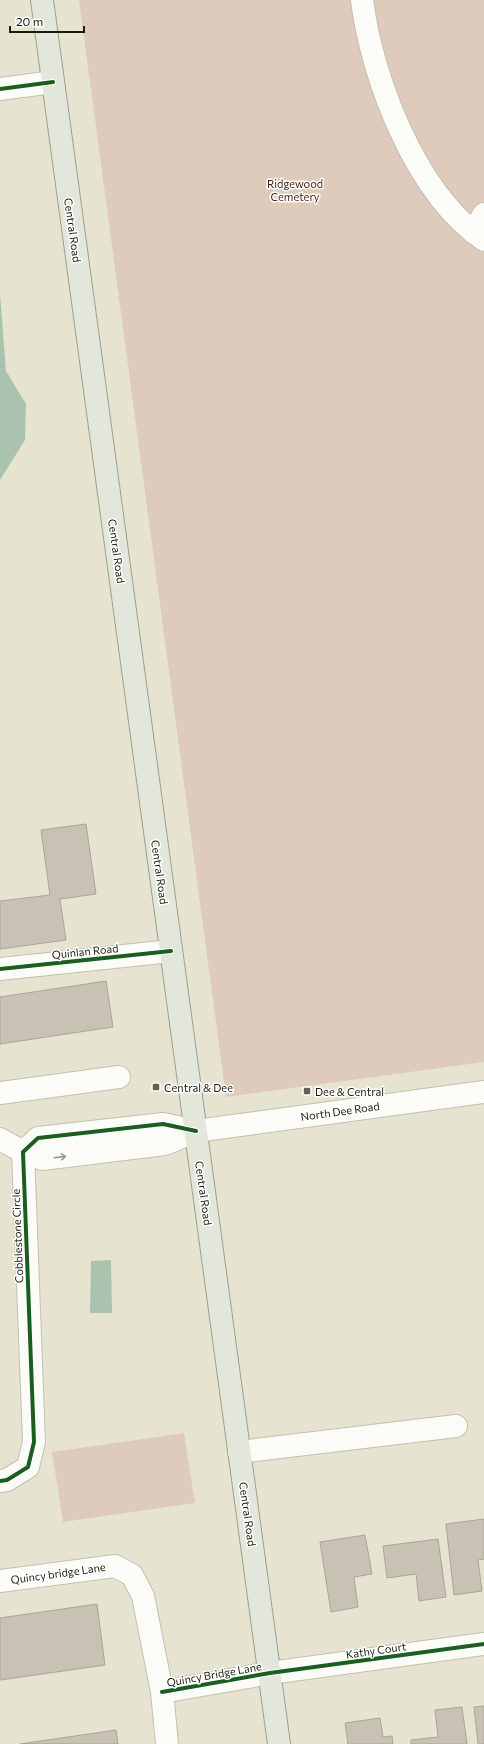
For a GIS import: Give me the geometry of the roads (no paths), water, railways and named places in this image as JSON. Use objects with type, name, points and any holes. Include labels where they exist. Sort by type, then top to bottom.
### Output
[{"type":"main road","name":"Central Road","points":[[42,0],[279,1744]]},
{"type":"street","points":[[362,0],[375,62],[390,104],[425,177],[446,204],[480,229]]},
{"type":"street","points":[[0,88],[53,82]]},
{"type":"street","name":"Quinlan Road","points":[[0,970],[171,951]]},
{"type":"street","points":[[0,1093],[120,1077]]},
{"type":"street","name":"North Dee Road","points":[[196,1131],[484,1092]]},
{"type":"street","points":[[0,1139],[23,1152],[42,1159],[165,1144],[196,1131]]},
{"type":"street","name":"Cobblestone Circle","points":[[0,1481],[7,1480],[28,1467],[34,1442],[23,1152]]},
{"type":"street","points":[[239,1452],[456,1426]]},
{"type":"street","name":"Quincy bridge Lane","points":[[0,1581],[115,1566],[132,1575],[143,1596],[162,1692],[167,1744]]},
{"type":"street","name":"Kathy Court","points":[[270,1673],[484,1644]]},
{"type":"street","name":"Quincy Bridge Lane","points":[[162,1692],[270,1673]]},
{"type":"place","name":"Central & Dee","points":[[156,1087]]},
{"type":"place","name":"Dee & Central","points":[[307,1091]]},
{"type":"park label","name":"Ridgewood Cemetery","points":[[295,189]]}]
